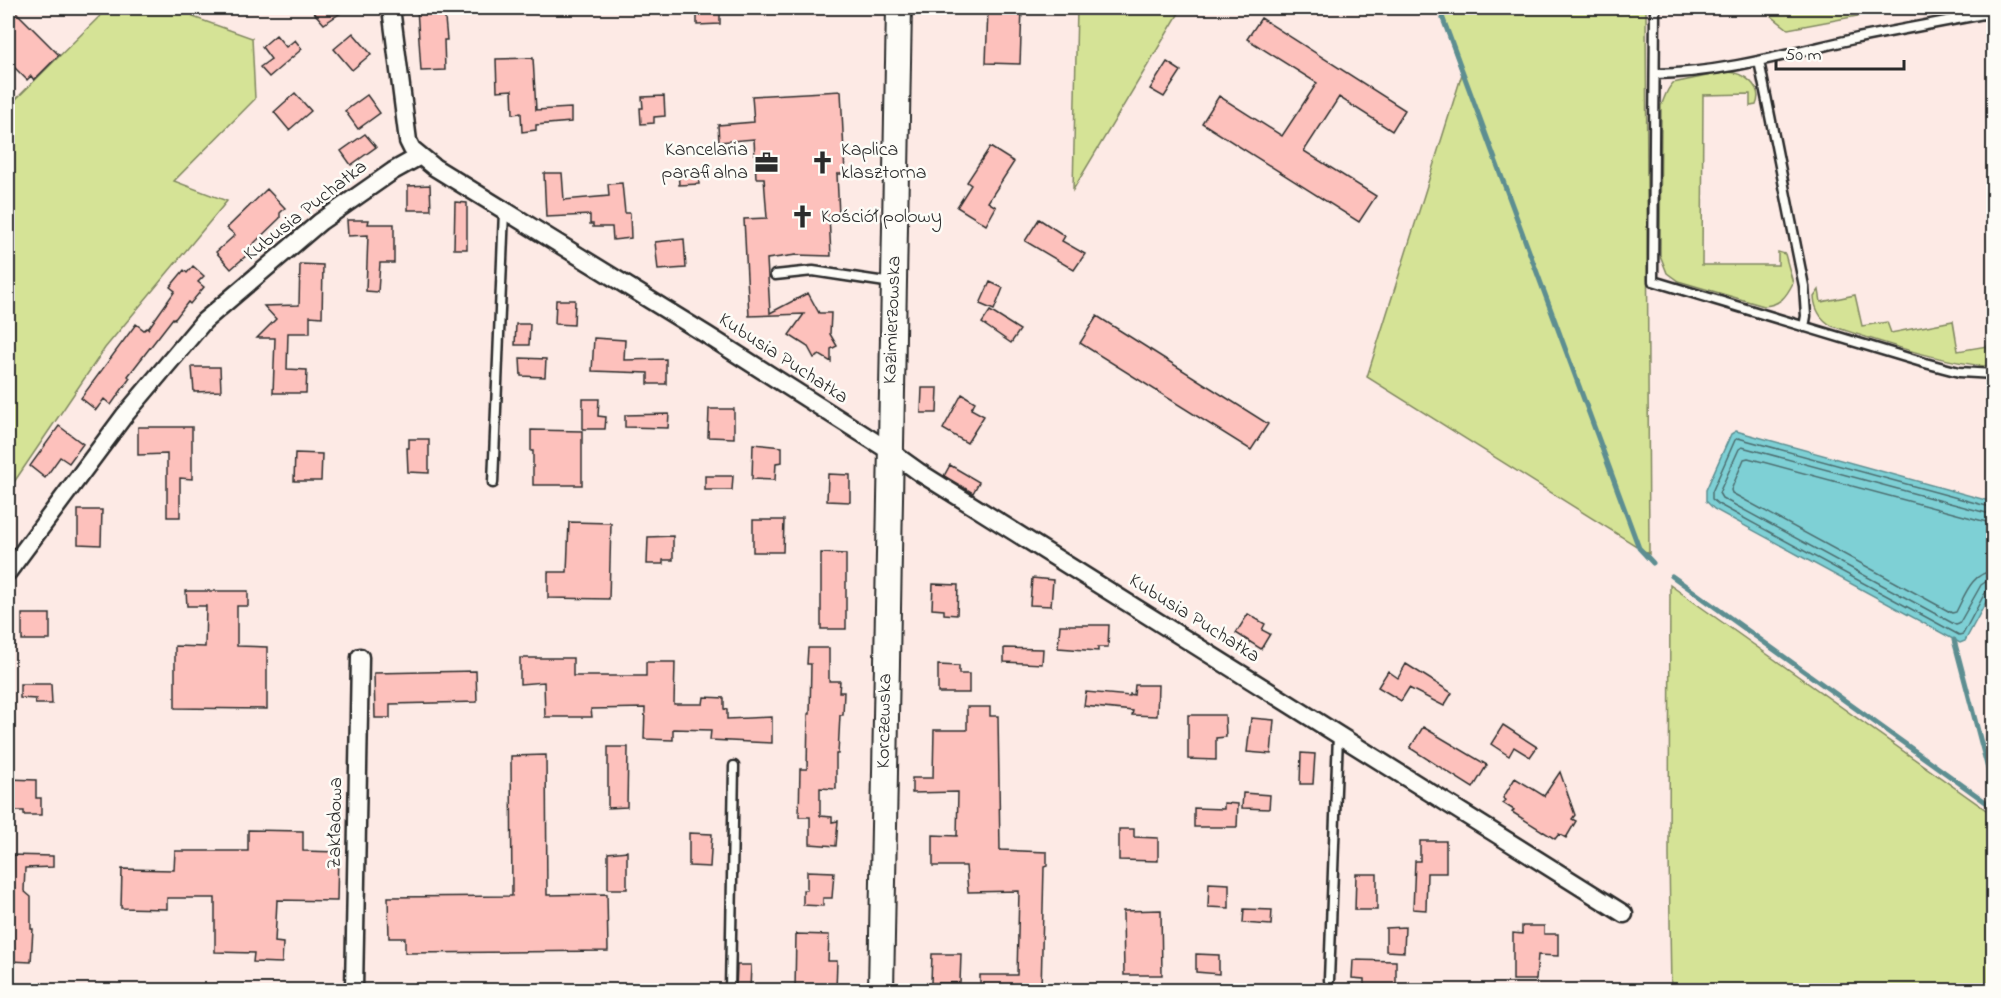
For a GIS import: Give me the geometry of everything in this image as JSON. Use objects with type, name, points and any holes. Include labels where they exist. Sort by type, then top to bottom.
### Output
[{"type":"street","points":[[392,8],[408,141],[420,156]]},
{"type":"street","name":"Kazimierzowska","points":[[891,452],[899,8]]},
{"type":"street","name":"Kubusia Puchatka","points":[[8,572],[124,416],[204,321],[320,222],[393,171],[420,156],[1624,914]]},
{"type":"street","name":"Korczewska","points":[[880,990],[891,452]]},
{"type":"street","name":"Zakładowa","points":[[354,990],[360,657]]},
{"type":"lane","points":[[1655,8],[1653,281],[1959,372],[1994,374]]},
{"type":"lane","points":[[1655,74],[1681,73],[1759,61],[1860,38],[1994,12]]},
{"type":"lane","points":[[1759,61],[1804,286],[1806,316],[1804,327]]},
{"type":"lane","points":[[493,483],[504,211]]},
{"type":"lane","points":[[775,275],[813,271],[895,284]]},
{"type":"lane","points":[[1329,980],[1338,735]]},
{"type":"lane","points":[[730,990],[734,766]]},
{"type":"green space","points":[[108,8],[203,8],[193,17],[252,38],[255,99],[174,181],[227,201],[105,348],[8,491],[8,107]]},
{"type":"green space","points":[[1077,8],[1182,8],[1073,190]]},
{"type":"green space","points":[[1438,8],[1646,8],[1649,554],[1367,377],[1462,74]]},
{"type":"green space","points":[[1761,8],[1900,8],[1788,29]]},
{"type":"green space","points":[[1726,72],[1739,74],[1750,81],[1755,86],[1758,98],[1756,105],[1750,106],[1750,94],[1703,95],[1702,265],[1778,265],[1778,252],[1785,254],[1793,283],[1782,299],[1770,305],[1764,306],[1678,281],[1667,273],[1660,255],[1661,106],[1673,83]]},
{"type":"green space","points":[[1819,290],[1821,302],[1855,295],[1862,326],[1887,322],[1891,333],[1953,321],[1958,351],[1987,346],[1990,358],[1993,358],[1993,367],[1932,356],[1832,326],[1821,317],[1817,310],[1814,297]]},
{"type":"green space","points":[[1670,585],[1993,815],[1993,990],[1671,990]]},
{"type":"water","points":[[1736,431],[1993,502],[1993,589],[1965,641],[1960,643],[1714,509],[1706,501],[1706,490],[1731,434]]},
{"type":"building","points":[[8,8],[12,8],[59,55],[34,80],[31,76],[27,80],[8,61]]},
{"type":"building","points":[[310,8],[348,8],[324,24]]},
{"type":"building","points":[[417,8],[444,8],[447,40],[444,40],[445,70],[421,71]]},
{"type":"building","points":[[697,8],[720,8],[720,24],[697,25]]},
{"type":"building","points":[[988,8],[1022,8],[1020,64],[986,63]]},
{"type":"building","points":[[1261,18],[1405,110],[1392,131],[1339,97],[1304,151],[1376,196],[1359,222],[1202,123],[1219,96],[1282,136],[1317,83],[1247,39]]},
{"type":"building","points":[[353,33],[371,54],[352,70],[334,49]]},
{"type":"building","points":[[276,35],[286,47],[295,40],[302,49],[269,77],[260,67],[271,59],[262,47]]},
{"type":"building","points":[[533,58],[536,110],[571,108],[571,122],[536,125],[536,130],[522,132],[521,113],[513,114],[512,90],[497,91],[496,59]]},
{"type":"building","points":[[1167,62],[1181,71],[1164,97],[1150,89]]},
{"type":"building","points":[[841,91],[845,174],[837,174],[839,215],[829,215],[831,256],[796,255],[767,259],[770,313],[808,293],[819,313],[831,313],[830,334],[837,346],[831,349],[831,362],[820,355],[814,358],[808,347],[789,335],[804,314],[749,316],[744,219],[767,218],[764,178],[756,178],[754,139],[719,142],[718,125],[754,122],[752,96]]},
{"type":"building","points":[[295,93],[311,111],[289,130],[274,112]]},
{"type":"building","points":[[367,95],[380,113],[358,129],[345,111]]},
{"type":"building","points":[[664,96],[665,116],[654,117],[654,123],[641,124],[642,97]]},
{"type":"building","points":[[365,134],[376,147],[351,165],[341,151]]},
{"type":"building","points":[[990,147],[1014,162],[988,202],[996,207],[986,225],[957,207],[971,185],[967,182]]},
{"type":"building","points":[[697,168],[699,184],[679,185],[678,170]]},
{"type":"building","points":[[544,173],[562,173],[564,200],[609,196],[608,184],[622,183],[625,213],[630,213],[631,238],[613,240],[612,227],[593,227],[593,224],[590,224],[590,215],[546,217]]},
{"type":"building","points":[[430,185],[431,210],[408,210],[408,186]]},
{"type":"building","points":[[267,189],[285,208],[280,213],[280,218],[246,251],[248,254],[231,269],[216,252],[235,235],[227,228]]},
{"type":"building","points":[[455,202],[467,203],[467,249],[454,249]]},
{"type":"building","points":[[1039,219],[1065,236],[1062,241],[1085,254],[1074,270],[1025,241]]},
{"type":"building","points":[[347,220],[369,220],[368,224],[394,224],[394,263],[380,263],[378,292],[366,291],[368,235],[348,236]]},
{"type":"building","points":[[684,239],[686,268],[658,270],[655,242]]},
{"type":"building","points":[[300,264],[323,265],[322,317],[310,316],[310,333],[288,333],[287,369],[307,370],[306,393],[273,393],[275,338],[257,338],[276,319],[264,306],[299,305]]},
{"type":"building","points":[[193,266],[204,276],[198,282],[204,287],[175,319],[173,318],[128,376],[130,378],[111,405],[104,399],[96,410],[81,398],[136,324],[144,330],[148,329],[175,291],[170,287],[184,270],[187,273]]},
{"type":"building","points":[[990,282],[1003,288],[994,310],[980,304]]},
{"type":"building","points":[[556,300],[575,300],[574,325],[555,324]]},
{"type":"building","points":[[990,311],[1020,330],[1011,343],[982,323]]},
{"type":"building","points":[[1097,316],[1268,424],[1251,450],[1080,343]]},
{"type":"building","points":[[516,324],[530,324],[529,345],[515,345]]},
{"type":"building","points":[[594,338],[625,340],[624,360],[666,359],[666,384],[648,384],[648,373],[592,371]]},
{"type":"building","points":[[520,358],[546,359],[545,377],[521,376]]},
{"type":"building","points":[[192,367],[220,367],[221,391],[194,392]]},
{"type":"building","points":[[922,388],[938,388],[937,413],[921,413]]},
{"type":"building","points":[[962,394],[975,402],[971,409],[984,416],[967,443],[943,429]]},
{"type":"building","points":[[583,399],[599,399],[598,416],[606,417],[605,429],[583,429]]},
{"type":"building","points":[[709,409],[734,409],[734,438],[708,437]]},
{"type":"building","points":[[669,414],[668,428],[625,427],[625,415]]},
{"type":"building","points":[[59,426],[83,444],[69,463],[60,457],[45,478],[30,466]]},
{"type":"building","points":[[138,427],[192,427],[192,479],[180,478],[180,517],[167,517],[167,454],[138,455]]},
{"type":"building","points":[[531,430],[582,431],[582,485],[533,485]]},
{"type":"building","points":[[409,439],[429,439],[429,473],[408,472]]},
{"type":"building","points":[[753,444],[782,447],[782,462],[776,463],[775,480],[752,479]]},
{"type":"building","points":[[295,453],[322,454],[321,481],[294,481]]},
{"type":"building","points":[[950,465],[979,482],[973,493],[944,476]]},
{"type":"building","points":[[828,474],[850,475],[850,502],[827,501]]},
{"type":"building","points":[[705,476],[733,476],[732,490],[705,490]]},
{"type":"building","points":[[78,510],[102,510],[101,545],[78,544]]},
{"type":"building","points":[[753,520],[784,520],[783,552],[753,552]]},
{"type":"building","points":[[569,522],[611,523],[609,599],[548,598],[548,572],[567,572]]},
{"type":"building","points":[[673,536],[673,560],[663,560],[663,564],[647,564],[648,537]]},
{"type":"building","points":[[821,553],[846,554],[846,629],[821,629]]},
{"type":"building","points":[[1032,578],[1053,580],[1051,606],[1030,605]]},
{"type":"building","points":[[933,584],[958,585],[957,615],[944,614],[944,610],[932,609]]},
{"type":"building","points":[[186,591],[248,591],[248,606],[237,606],[237,646],[267,647],[267,709],[175,708],[175,646],[205,647],[206,606],[187,606]]},
{"type":"building","points":[[22,614],[50,614],[50,640],[22,640]]},
{"type":"building","points":[[1248,614],[1265,624],[1262,630],[1270,634],[1261,649],[1236,633]]},
{"type":"building","points":[[1060,625],[1109,625],[1108,647],[1098,647],[1098,651],[1058,648]]},
{"type":"building","points":[[808,648],[829,648],[829,681],[840,681],[839,692],[844,692],[838,754],[836,754],[836,789],[820,788],[820,816],[832,817],[832,822],[838,821],[836,846],[810,844],[810,817],[799,817],[800,769],[807,769],[808,714],[810,714],[811,664],[807,664]]},
{"type":"building","points":[[1004,648],[1043,649],[1042,664],[1004,662]]},
{"type":"building","points":[[520,658],[573,658],[573,676],[646,676],[646,662],[675,662],[674,704],[703,704],[704,697],[724,698],[727,719],[772,717],[772,743],[710,740],[711,730],[673,729],[673,740],[644,739],[645,708],[591,709],[592,717],[545,717],[544,682],[520,684]]},
{"type":"building","points":[[1406,664],[1452,693],[1444,706],[1409,688],[1401,701],[1378,687],[1388,671],[1398,678]]},
{"type":"building","points":[[938,665],[959,666],[959,674],[969,674],[969,693],[938,693]]},
{"type":"building","points":[[476,671],[477,702],[390,704],[390,718],[375,718],[374,673]]},
{"type":"building","points":[[20,684],[51,684],[52,704],[35,704],[36,699],[20,698]]},
{"type":"building","points":[[1135,685],[1158,685],[1157,716],[1132,715],[1133,711],[1084,706],[1086,692],[1130,696],[1130,694],[1134,695]]},
{"type":"building","points":[[967,707],[990,707],[990,716],[998,716],[1000,850],[1047,852],[1047,866],[1044,867],[1041,990],[980,990],[980,975],[1017,975],[1019,891],[968,892],[966,866],[933,866],[933,835],[957,836],[958,792],[912,793],[912,778],[933,778],[934,730],[967,730]]},
{"type":"building","points":[[1188,715],[1225,715],[1226,737],[1216,738],[1216,760],[1188,759]]},
{"type":"building","points":[[1251,718],[1274,720],[1271,754],[1247,752]]},
{"type":"building","points":[[1503,725],[1537,747],[1530,757],[1514,747],[1509,756],[1491,744]]},
{"type":"building","points":[[1423,727],[1487,765],[1473,788],[1410,748]]},
{"type":"building","points":[[608,747],[628,747],[627,807],[608,808]]},
{"type":"building","points":[[1301,753],[1315,754],[1313,784],[1300,784]]},
{"type":"building","points":[[546,755],[547,895],[607,894],[608,951],[405,953],[405,938],[389,938],[388,897],[512,896],[511,756]]},
{"type":"building","points":[[1560,772],[1575,815],[1572,819],[1576,821],[1566,838],[1559,834],[1555,839],[1512,812],[1514,810],[1503,803],[1506,800],[1503,798],[1515,778],[1544,796]]},
{"type":"building","points":[[8,779],[36,780],[36,798],[41,798],[41,815],[24,815],[24,811],[8,811]]},
{"type":"building","points":[[1243,793],[1270,795],[1269,809],[1242,808]]},
{"type":"building","points":[[1224,803],[1238,804],[1237,827],[1194,827],[1194,808],[1224,809]]},
{"type":"building","points":[[1119,829],[1134,829],[1134,837],[1158,838],[1158,861],[1119,860]]},
{"type":"building","points":[[248,830],[303,831],[303,851],[338,852],[337,901],[277,900],[275,942],[283,943],[282,963],[253,962],[254,953],[215,952],[215,898],[167,898],[167,909],[121,908],[122,869],[174,870],[175,851],[248,851]]},
{"type":"building","points":[[689,833],[712,834],[710,867],[689,866]]},
{"type":"building","points":[[1420,841],[1446,841],[1446,873],[1427,873],[1426,910],[1413,909],[1415,861],[1420,861]]},
{"type":"building","points":[[627,851],[627,889],[608,889],[608,853]]},
{"type":"building","points":[[8,855],[53,856],[53,867],[25,868],[24,891],[31,897],[31,929],[33,929],[31,962],[10,961]]},
{"type":"building","points":[[807,871],[834,872],[832,898],[823,898],[823,906],[803,905],[803,890],[807,890]]},
{"type":"building","points":[[1356,874],[1377,874],[1377,910],[1355,910]]},
{"type":"building","points":[[1209,883],[1229,884],[1229,908],[1208,907]]},
{"type":"building","points":[[1244,909],[1272,910],[1271,925],[1243,923]]},
{"type":"building","points":[[1161,910],[1162,975],[1124,975],[1123,911]]},
{"type":"building","points":[[1522,926],[1544,926],[1544,934],[1558,934],[1558,956],[1538,955],[1536,980],[1513,980],[1513,933],[1522,934]]},
{"type":"building","points":[[1405,927],[1404,952],[1386,951],[1386,928]]},
{"type":"building","points":[[796,934],[829,935],[828,961],[837,961],[836,990],[795,990]]},
{"type":"building","points":[[932,954],[961,954],[960,983],[931,983]]},
{"type":"building","points":[[1196,954],[1219,955],[1219,974],[1196,972]]},
{"type":"building","points":[[1353,960],[1396,961],[1396,985],[1364,985],[1364,979],[1352,978]]},
{"type":"building","points":[[737,965],[751,965],[750,990],[736,990]]},
{"type":"waterway","points":[[1439,8],[1639,548],[1653,563]]},
{"type":"waterway","points":[[1672,576],[1994,808]]},
{"type":"waterway","points":[[1954,640],[1994,792]]},
{"type":"place","name":"Kancelaria parafialna","points":[[766,162]]},
{"type":"place","name":"Kaplica klasztorna","points":[[823,162]]},
{"type":"place","name":"Kościół polowy","points":[[803,217]]}]
